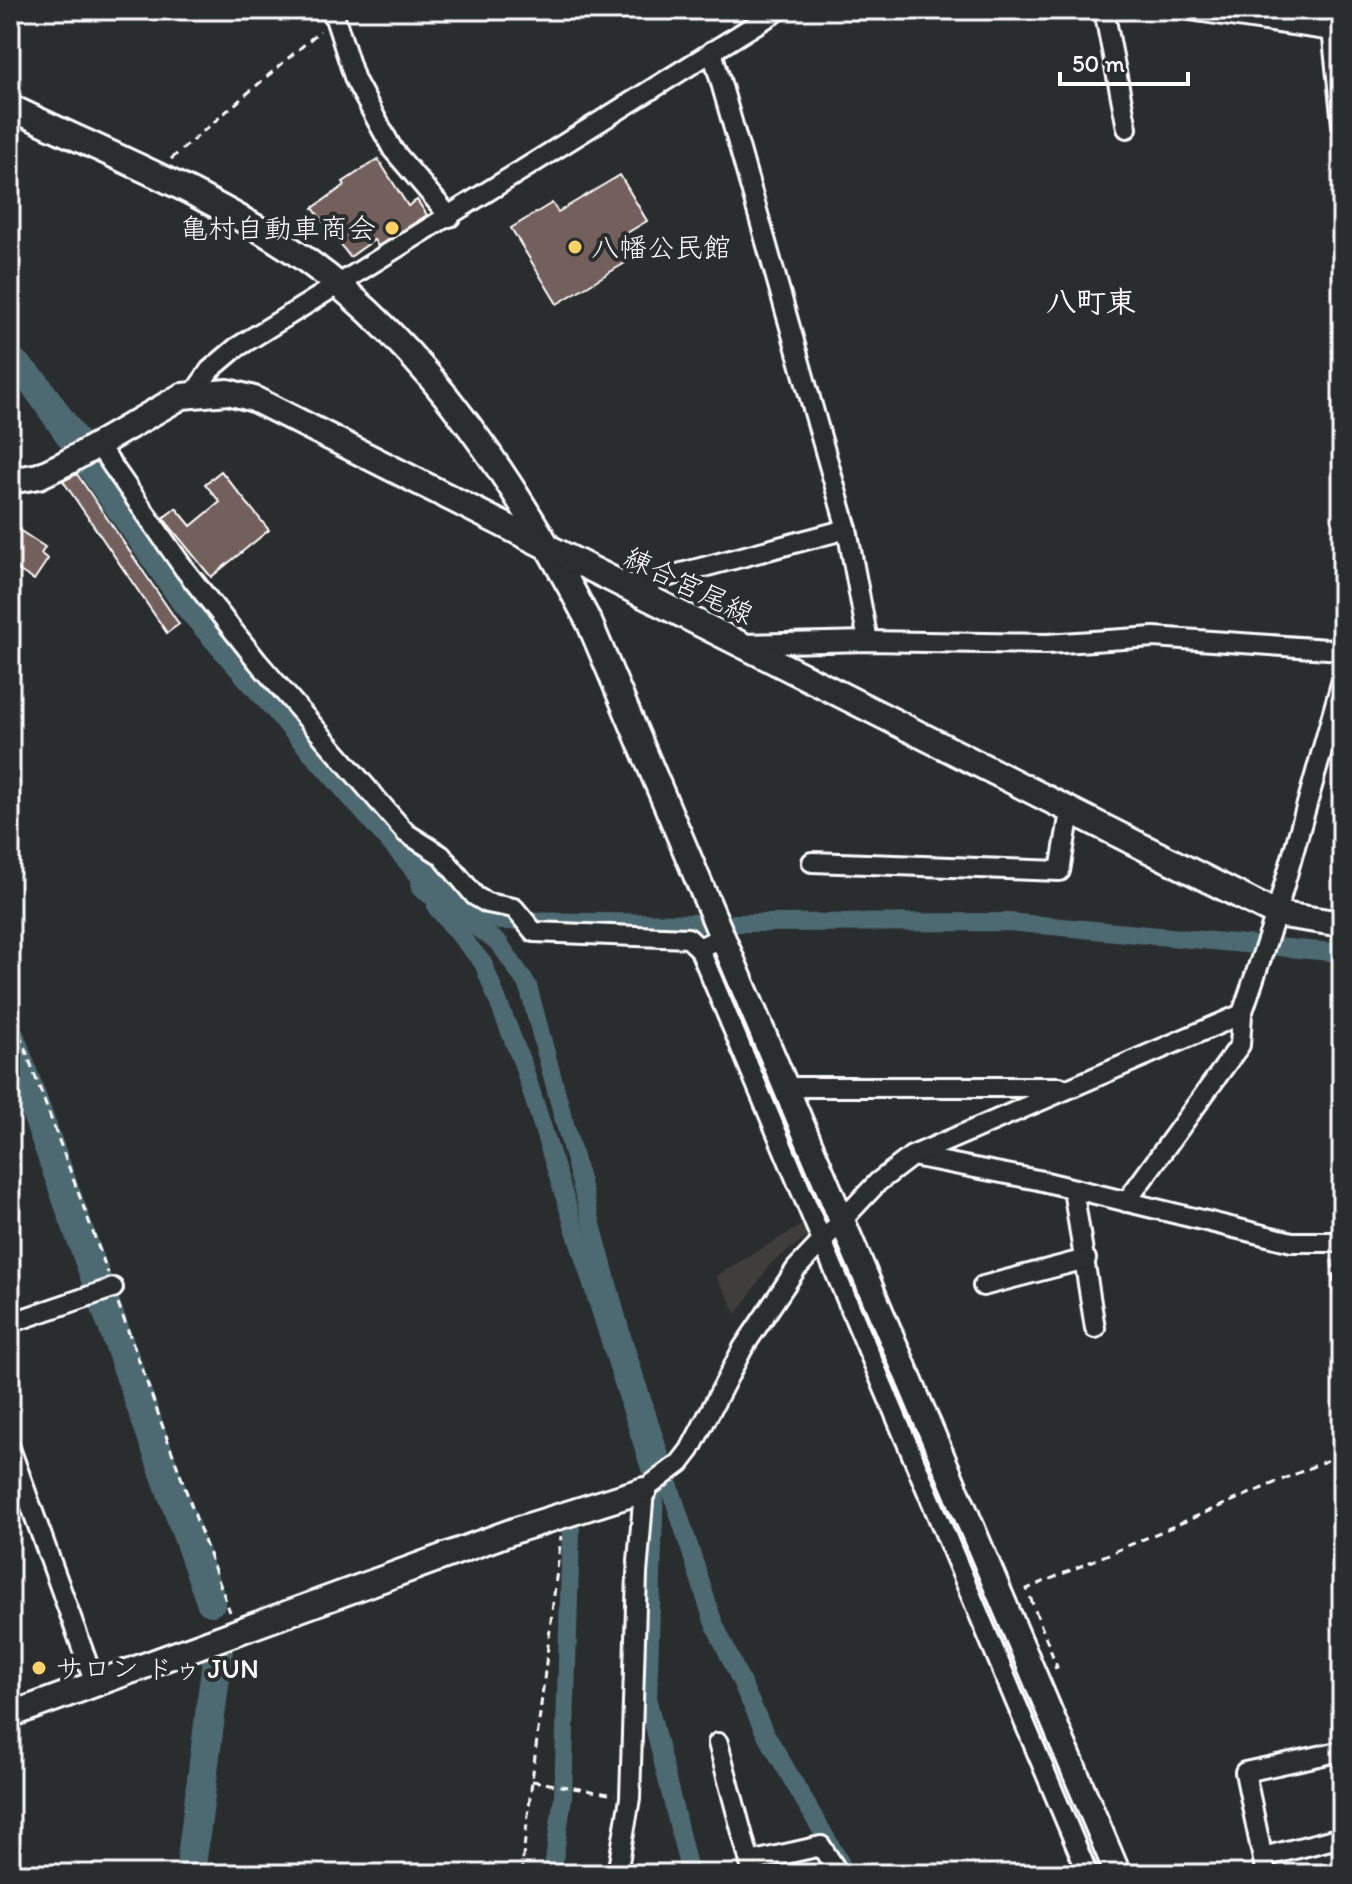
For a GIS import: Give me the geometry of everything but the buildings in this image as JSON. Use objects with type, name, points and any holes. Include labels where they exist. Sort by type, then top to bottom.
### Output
[{"type":"street","points":[[194,393],[210,370],[236,348],[779,10]]},
{"type":"street","points":[[1104,10],[1127,128]]},
{"type":"street","points":[[1189,10],[1337,42]]},
{"type":"street","points":[[1330,10],[1337,42],[1342,124]]},
{"type":"street","points":[[335,13],[355,80],[393,150],[450,217]]},
{"type":"street","points":[[712,51],[847,529],[868,641]]},
{"type":"street","points":[[10,107],[228,213],[303,258],[340,286],[427,370],[551,550],[590,624],[822,1240],[1088,1874]]},
{"type":"street","name":"練合宮尾線","points":[[10,481],[39,476],[182,396],[228,392],[254,399],[1276,914],[1342,924]]},
{"type":"street","points":[[98,445],[185,570],[258,662],[406,833],[441,855],[475,896],[487,903],[514,908],[534,932],[688,938],[710,943]]},
{"type":"street","points":[[625,588],[847,529]]},
{"type":"street","points":[[741,644],[868,641],[1047,644],[1154,637],[1342,650]]},
{"type":"street","points":[[1126,1202],[1240,1045],[1242,1014],[1276,914],[1342,680]]},
{"type":"street","points":[[812,862],[1060,871],[1070,812]]},
{"type":"street","points":[[710,943],[783,1087],[1118,1874]]},
{"type":"street","points":[[10,1715],[236,1631],[647,1487],[680,1463],[743,1348],[796,1269],[839,1220],[912,1156],[1242,1014]]},
{"type":"street","points":[[783,1087],[1069,1087]]},
{"type":"street","points":[[912,1156],[1073,1189],[1292,1242],[1337,1242]]},
{"type":"street","points":[[1073,1189],[1095,1328]]},
{"type":"street","points":[[983,1286],[1086,1259]]},
{"type":"street","points":[[10,1323],[113,1288]]},
{"type":"street","points":[[10,1448],[95,1684]]},
{"type":"street","points":[[617,1874],[630,1798],[637,1574],[647,1487]]},
{"type":"street","points":[[718,1743],[751,1868],[821,1846],[839,1874]]},
{"type":"street","points":[[1342,1751],[1245,1772],[1264,1866],[1342,1837]]},
{"type":"path","points":[[152,176],[335,13]]},
{"type":"path","points":[[10,1008],[236,1631]]},
{"type":"path","points":[[1337,1242],[1337,1336],[1342,1347]]},
{"type":"path","points":[[1036,1676],[1057,1667],[1027,1589],[1342,1454]]},
{"type":"path","points":[[521,1874],[563,1514]]},
{"type":"path","points":[[532,1781],[630,1798]]},
{"type":"shaded area","points":[[805,1223],[810,1235],[770,1264],[737,1314],[716,1276]]},
{"type":"waterway","points":[[10,360],[35,384],[186,601],[421,869],[448,894]]},
{"type":"waterway","points":[[421,869],[420,888],[499,943],[528,986],[623,1340],[713,1621],[764,1731],[840,1862]]},
{"type":"waterway","points":[[448,894],[499,921],[701,923]]},
{"type":"waterway","points":[[436,907],[483,963],[523,1065],[655,1484],[648,1701],[690,1874]]},
{"type":"waterway","points":[[734,923],[1008,922],[1342,953]]},
{"type":"waterway","points":[[10,1038],[211,1601]]},
{"type":"waterway","points":[[841,1263],[1101,1874]]},
{"type":"waterway","points":[[552,1874],[563,1797],[571,1530]]},
{"type":"waterway","points":[[190,1874],[218,1653]]},
{"type":"place","name":"亀村自動車商会","points":[[392,228]]},
{"type":"place","name":"八幡公民館","points":[[575,247]]},
{"type":"place","name":"サロン ドゥ JUN","points":[[39,1668]]},
{"type":"district","name":"八町東","points":[[1091,301]]}]
